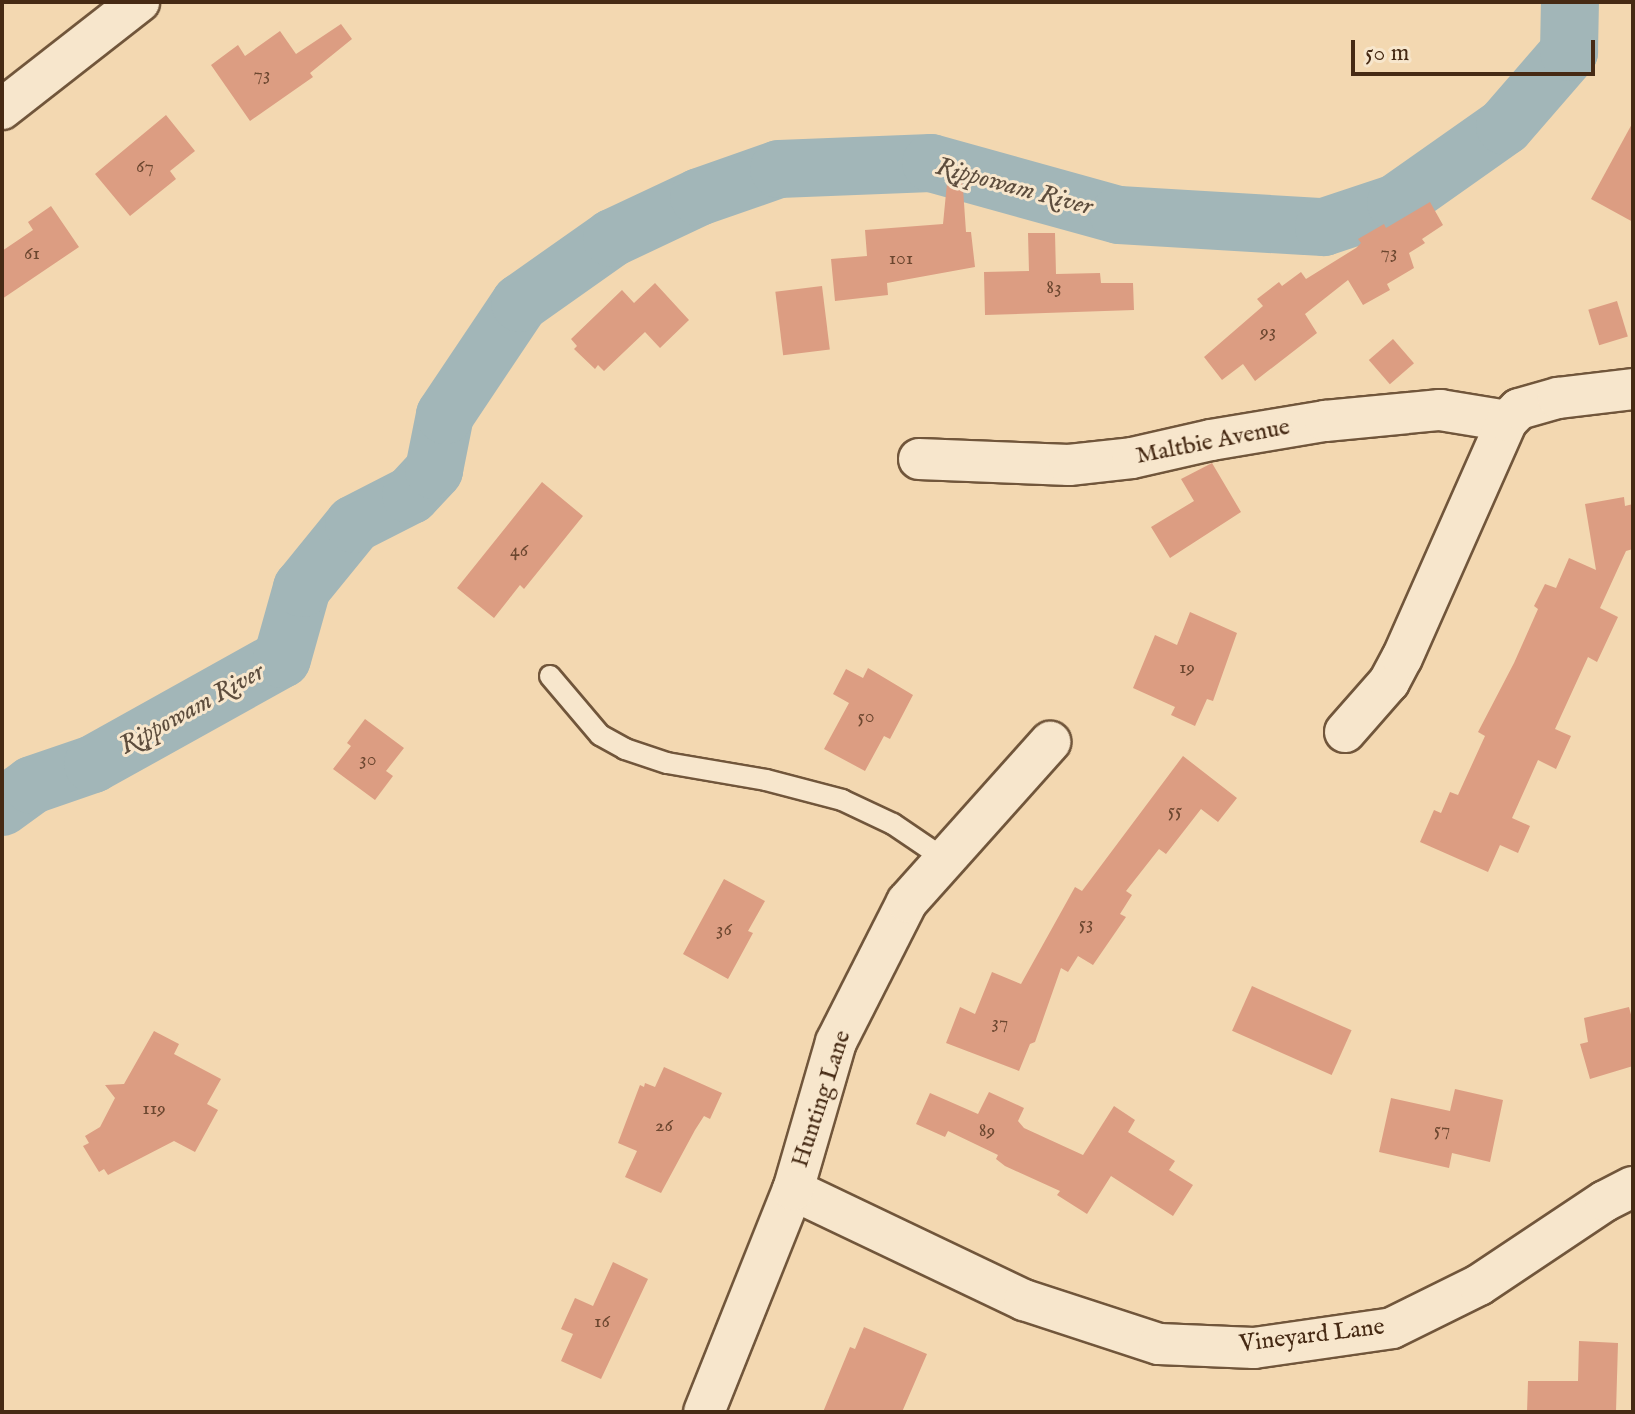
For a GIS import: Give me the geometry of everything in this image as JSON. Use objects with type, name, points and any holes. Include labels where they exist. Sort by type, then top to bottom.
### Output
[{"type":"street","points":[[2,109],[139,2]]},
{"type":"street","points":[[1345,732],[1389,682],[1402,658],[1507,421],[1519,409],[1558,398],[1633,389]]},
{"type":"street","name":"Maltbie Avenue","points":[[919,459],[1069,465],[1132,458],[1211,440],[1325,421],[1440,410],[1507,421]]},
{"type":"street","name":"Hunting Lane","points":[[704,1412],[793,1190],[836,1042],[907,902],[1050,742]]},
{"type":"street","name":"Vineyard Lane","points":[[793,1190],[1024,1300],[1159,1344],[1254,1348],[1392,1328],[1479,1285],[1605,1201],[1633,1187]]},
{"type":"lane","points":[[550,676],[600,735],[625,749],[667,763],[766,780],[842,800],[893,824],[946,860]]},
{"type":"building","points":[[341,24],[352,39],[310,73],[313,77],[250,121],[211,65],[238,45],[245,56],[280,31],[296,54]]},
{"type":"building","points":[[166,115],[195,151],[170,171],[176,179],[130,216],[95,174]]},
{"type":"building","points":[[1633,122],[1633,222],[1591,199]]},
{"type":"building","points":[[948,173],[962,174],[966,232],[971,232],[975,267],[887,283],[888,295],[835,301],[831,259],[867,256],[865,230],[943,224]]},
{"type":"building","points":[[1430,202],[1443,225],[1422,239],[1425,243],[1409,253],[1414,268],[1387,284],[1390,290],[1363,305],[1348,280],[1305,314],[1317,333],[1255,381],[1243,364],[1222,380],[1204,357],[1263,306],[1257,299],[1279,282],[1282,286],[1301,272],[1306,279],[1356,248],[1361,243],[1358,239],[1384,224],[1386,228]]},
{"type":"building","points":[[51,206],[79,247],[2,299],[2,251],[33,230],[28,222]]},
{"type":"building","points":[[1028,233],[1055,233],[1056,274],[1100,273],[1101,283],[1133,283],[1134,310],[985,315],[984,272],[1029,271]]},
{"type":"building","points":[[655,283],[689,320],[660,348],[645,332],[604,371],[598,365],[595,369],[574,349],[577,346],[571,339],[622,290],[634,303]]},
{"type":"building","points":[[822,286],[830,350],[783,355],[775,292]]},
{"type":"building","points":[[1617,301],[1628,336],[1599,345],[1588,310]]},
{"type":"building","points":[[1393,339],[1414,363],[1390,384],[1369,360]]},
{"type":"building","points":[[1212,463],[1241,512],[1170,558],[1151,527],[1194,501],[1181,479]]},
{"type":"building","points":[[542,482],[583,516],[524,589],[520,585],[494,618],[457,588]]},
{"type":"building","points":[[1624,497],[1625,506],[1633,504],[1633,549],[1626,551],[1600,608],[1618,617],[1597,662],[1588,657],[1555,729],[1571,736],[1556,769],[1538,760],[1512,818],[1530,826],[1518,853],[1500,845],[1488,872],[1420,842],[1434,810],[1441,813],[1450,792],[1458,795],[1485,736],[1478,732],[1514,663],[1538,609],[1534,606],[1545,584],[1556,588],[1569,558],[1596,570],[1585,504]]},
{"type":"building","points":[[1190,612],[1237,633],[1213,701],[1207,699],[1195,726],[1171,715],[1175,707],[1133,688],[1155,635],[1177,645]]},
{"type":"building","points":[[868,668],[913,695],[890,739],[884,736],[865,771],[824,749],[849,703],[833,694],[846,669],[863,678]]},
{"type":"building","points":[[365,719],[404,748],[386,771],[393,776],[375,800],[333,769],[351,746],[347,743]]},
{"type":"building","points":[[1183,756],[1237,798],[1218,822],[1201,809],[1166,854],[1159,849],[1126,891],[1132,895],[1120,914],[1126,917],[1093,965],[1078,956],[1068,972],[1061,968],[1035,1042],[1030,1044],[1019,1071],[946,1043],[960,1007],[975,1014],[992,972],[1021,984],[1075,887],[1082,891]]},
{"type":"building","points":[[724,879],[765,901],[748,931],[753,933],[728,979],[683,954]]},
{"type":"building","points":[[1252,986],[1352,1030],[1332,1075],[1232,1031]]},
{"type":"building","points":[[1629,1007],[1633,1022],[1633,1066],[1590,1079],[1580,1044],[1588,1042],[1584,1018]]},
{"type":"building","points":[[154,1031],[179,1044],[174,1054],[221,1079],[207,1104],[218,1110],[195,1152],[174,1141],[108,1175],[104,1169],[99,1172],[83,1146],[89,1143],[85,1136],[100,1127],[115,1098],[105,1085],[124,1084]]},
{"type":"building","points":[[664,1067],[722,1093],[710,1119],[704,1116],[695,1130],[661,1193],[625,1177],[637,1151],[618,1143],[640,1085],[644,1087],[645,1083],[655,1087]]},
{"type":"building","points":[[1455,1089],[1503,1100],[1490,1162],[1452,1153],[1449,1168],[1379,1152],[1391,1098],[1450,1111]]},
{"type":"building","points":[[989,1092],[1024,1108],[1018,1121],[1024,1128],[1083,1155],[1114,1106],[1135,1120],[1128,1132],[1175,1161],[1169,1170],[1193,1185],[1173,1216],[1111,1176],[1087,1214],[1057,1195],[1060,1191],[1005,1166],[996,1159],[998,1155],[948,1131],[945,1137],[916,1124],[930,1093],[978,1114]]},
{"type":"building","points":[[613,1262],[648,1279],[601,1379],[561,1361],[573,1334],[561,1329],[575,1298],[593,1306]]},
{"type":"building","points":[[864,1327],[927,1354],[902,1412],[823,1412],[850,1347],[855,1349]]},
{"type":"building","points":[[1579,1341],[1618,1343],[1616,1412],[1527,1412],[1528,1381],[1578,1381]]},
{"type":"waterway","name":"Rippowam River","points":[[2,807],[32,785],[93,764],[282,659],[302,588],[354,524],[411,495],[434,470],[445,415],[520,303],[612,238],[699,197],[779,169],[931,163],[1119,215],[1324,227],[1396,203],[1505,126],[1569,52],[1570,2]]}]
